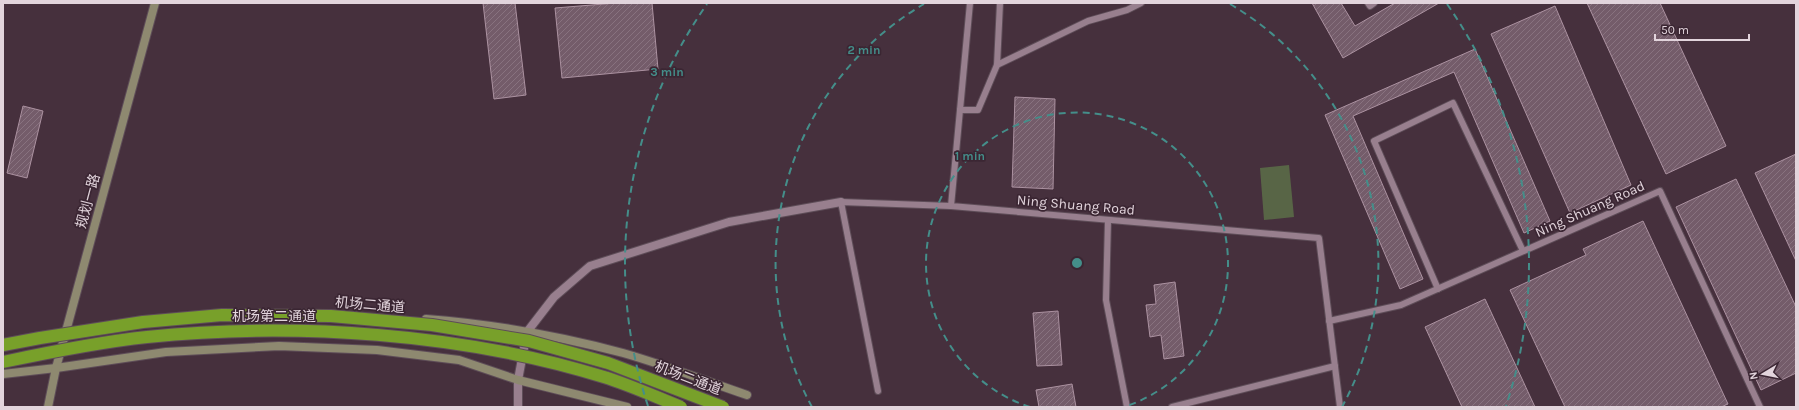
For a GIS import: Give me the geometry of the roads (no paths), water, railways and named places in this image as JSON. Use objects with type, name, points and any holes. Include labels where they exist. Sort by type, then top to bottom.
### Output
[{"type":"highway","name":"机场二通道","points":[[3,345],[143,322],[222,315],[331,316],[432,325],[529,341],[608,364],[723,407]]},
{"type":"highway","name":"机场第二通道","points":[[3,362],[41,354],[145,337],[223,331],[328,331],[430,341],[525,356],[605,377],[682,407]]},
{"type":"street","name":"规划一路","points":[[48,407],[66,330],[156,3]]},
{"type":"street","points":[[518,407],[518,380],[527,332],[554,297],[590,266],[729,222],[841,202]]},
{"type":"street","points":[[3,339],[197,314],[309,310],[461,321],[527,332],[623,354],[747,395]]},
{"type":"street","points":[[3,374],[166,352],[279,346],[377,350],[459,360],[518,380],[627,407]]},
{"type":"lane","points":[[951,206],[970,3]]},
{"type":"lane","points":[[960,110],[978,110],[997,65],[1000,3]]},
{"type":"lane","points":[[997,65],[1088,21],[1127,10],[1141,3]]},
{"type":"lane","points":[[1368,3],[1370,6],[1374,3]]},
{"type":"lane","points":[[1438,289],[1374,141],[1453,103],[1523,252]]},
{"type":"lane","name":"Ning Shuang Road","points":[[1329,321],[1401,306],[1660,191],[1760,407]]},
{"type":"lane","points":[[841,202],[878,391]]},
{"type":"lane","name":"Ning Shuang Road","points":[[841,202],[951,206],[1318,238],[1340,407]]},
{"type":"lane","points":[[1108,220],[1106,300],[1127,407]]},
{"type":"lane","points":[[1172,407],[1335,366]]}]
